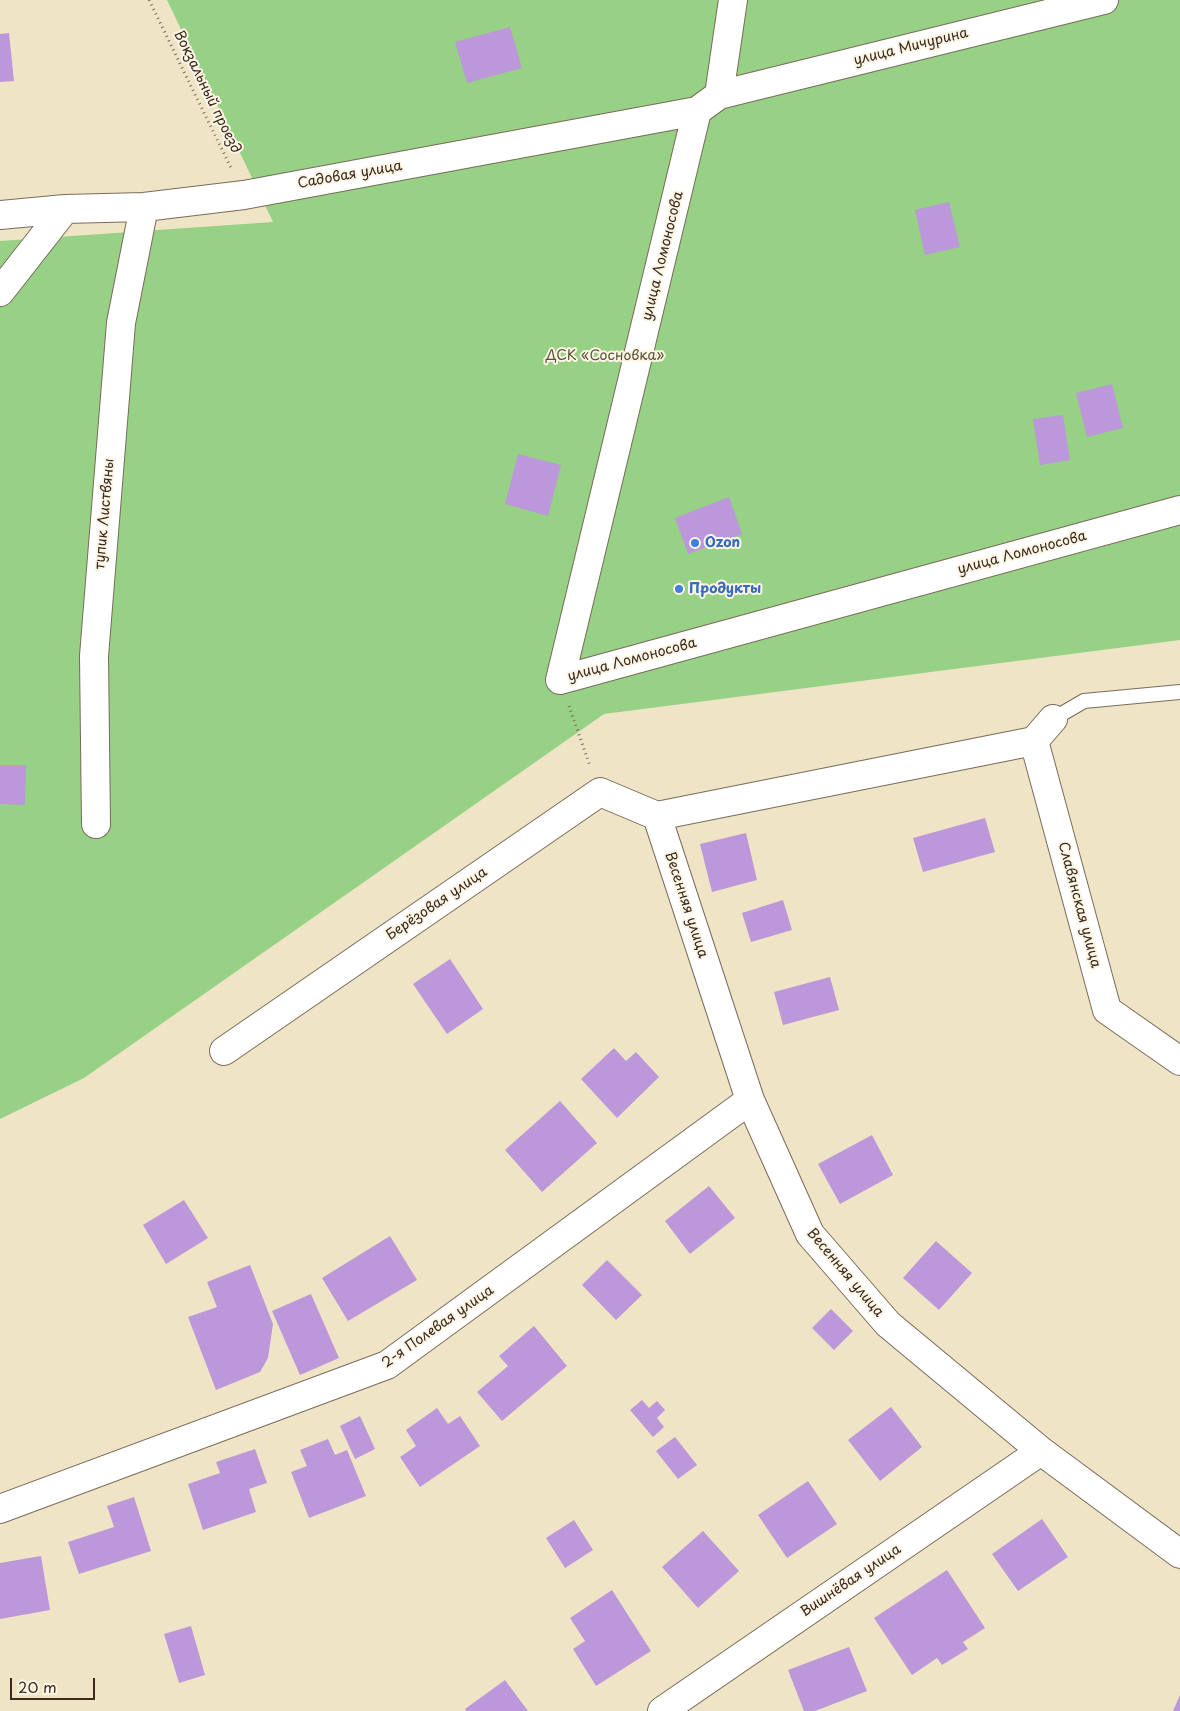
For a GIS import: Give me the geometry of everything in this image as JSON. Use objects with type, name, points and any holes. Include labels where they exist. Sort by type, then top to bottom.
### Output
[{"type":"street","points":[[698,111],[719,95],[733,0]]},
{"type":"street","name":"улица Мичурина","points":[[719,95],[1104,0]]},
{"type":"street","name":"Садовая улица","points":[[0,215],[65,209],[144,206],[244,195],[698,111]]},
{"type":"street","name":"улица Ломоносова","points":[[698,111],[560,680],[1180,510]]},
{"type":"street","name":"тупик Листвяны","points":[[96,824],[94,656],[121,323],[144,206]]},
{"type":"street","points":[[0,292],[65,209]]},
{"type":"street","points":[[600,792],[657,816],[1034,741],[1053,719]]},
{"type":"street","name":"Славянская улица","points":[[1034,741],[1107,1010],[1180,1061]]},
{"type":"street","name":"Берёзовая улица","points":[[224,1051],[600,792]]},
{"type":"street","name":"Весенняя улица","points":[[657,816],[750,1100],[810,1234],[888,1324],[1041,1451],[1180,1554]]},
{"type":"street","name":"2-я Полевая улица","points":[[0,1509],[387,1365],[750,1100]]},
{"type":"street","name":"Вишнёвая улица","points":[[662,1711],[1041,1451]]},
{"type":"lane","points":[[1053,719],[1084,701],[1180,692]]},
{"type":"path","name":"Вокзальный проезд","points":[[149,0],[244,195]]},
{"type":"path","points":[[560,680],[600,792]]},
{"type":"green space","name":"ДСК «Сосновка»","points":[[167,0],[1180,0],[1180,640],[604,714],[84,1078],[0,1119],[0,241],[273,222]]},
{"type":"building","points":[[510,27],[522,68],[467,83],[455,42]]},
{"type":"building","points":[[9,33],[14,81],[0,82],[0,34]]},
{"type":"building","points":[[949,202],[960,247],[925,255],[915,210]]},
{"type":"building","points":[[1112,384],[1123,428],[1087,437],[1076,393]]},
{"type":"building","points":[[1063,415],[1070,460],[1040,465],[1033,419]]},
{"type":"building","points":[[518,454],[561,465],[548,516],[505,504]]},
{"type":"building","points":[[729,497],[742,534],[688,554],[675,518]]},
{"type":"building","points":[[0,765],[26,765],[25,805],[0,804]]},
{"type":"building","points":[[985,818],[995,852],[923,872],[913,838]]},
{"type":"building","points":[[746,833],[757,880],[712,892],[700,844]]},
{"type":"building","points":[[783,900],[792,930],[751,942],[742,913]]},
{"type":"building","points":[[450,959],[483,1009],[447,1034],[413,984]]},
{"type":"building","points":[[830,977],[839,1010],[783,1025],[774,992]]},
{"type":"building","points":[[614,1048],[626,1061],[636,1052],[659,1077],[617,1118],[581,1079]]},
{"type":"building","points":[[560,1101],[597,1143],[542,1192],[505,1150]]},
{"type":"building","points":[[872,1135],[893,1175],[840,1204],[818,1164]]},
{"type":"building","points":[[709,1186],[735,1218],[690,1254],[665,1221]]},
{"type":"building","points":[[184,1200],[208,1238],[166,1264],[143,1225]]},
{"type":"building","points":[[390,1236],[417,1280],[348,1321],[322,1278]]},
{"type":"building","points":[[936,1241],[972,1273],[939,1310],[903,1278]]},
{"type":"building","points":[[607,1260],[642,1295],[616,1320],[582,1285]]},
{"type":"building","points":[[250,1265],[273,1324],[268,1358],[260,1372],[216,1390],[188,1317],[217,1307],[207,1282]]},
{"type":"building","points":[[311,1294],[339,1358],[300,1375],[272,1311]]},
{"type":"building","points":[[831,1309],[853,1331],[834,1350],[812,1328]]},
{"type":"building","points":[[534,1326],[567,1366],[502,1421],[477,1392],[508,1366],[499,1356]]},
{"type":"building","points":[[642,1400],[649,1408],[657,1401],[665,1410],[657,1418],[664,1427],[653,1437],[630,1410]]},
{"type":"building","points":[[891,1407],[922,1447],[880,1481],[848,1440]]},
{"type":"building","points":[[437,1408],[448,1424],[460,1416],[480,1446],[420,1487],[400,1457],[416,1446],[406,1430]]},
{"type":"building","points":[[360,1416],[375,1449],[355,1459],[340,1426]]},
{"type":"building","points":[[675,1437],[697,1465],[678,1479],[656,1451]]},
{"type":"building","points":[[328,1439],[335,1455],[347,1450],[366,1496],[309,1518],[291,1472],[307,1466],[300,1450]]},
{"type":"building","points":[[255,1449],[267,1483],[249,1489],[256,1512],[203,1530],[188,1484],[220,1473],[216,1462]]},
{"type":"building","points":[[808,1481],[837,1524],[787,1558],[758,1515]]},
{"type":"building","points":[[134,1497],[151,1551],[79,1574],[68,1542],[114,1527],[107,1506]]},
{"type":"building","points":[[1042,1519],[1068,1557],[1018,1591],[992,1554]]},
{"type":"building","points":[[574,1520],[593,1550],[565,1568],[546,1538]]},
{"type":"building","points":[[703,1531],[739,1571],[698,1608],[662,1567]]},
{"type":"building","points":[[41,1556],[50,1610],[0,1619],[0,1563]]},
{"type":"building","points":[[947,1570],[985,1628],[963,1642],[968,1649],[942,1665],[937,1658],[912,1675],[874,1618]]},
{"type":"building","points":[[612,1590],[651,1651],[596,1686],[573,1649],[585,1641],[570,1618]]},
{"type":"building","points":[[191,1626],[205,1675],[179,1683],[164,1634]]},
{"type":"building","points":[[849,1647],[867,1691],[815,1711],[804,1711],[788,1670]]},
{"type":"building","points":[[505,1680],[528,1711],[466,1711],[465,1709]]},
{"type":"building","points":[[1180,1695],[1180,1711],[1173,1711]]},
{"type":"place","name":"Ozon","points":[[695,543]]},
{"type":"place","name":"Продукты","points":[[679,589]]}]
